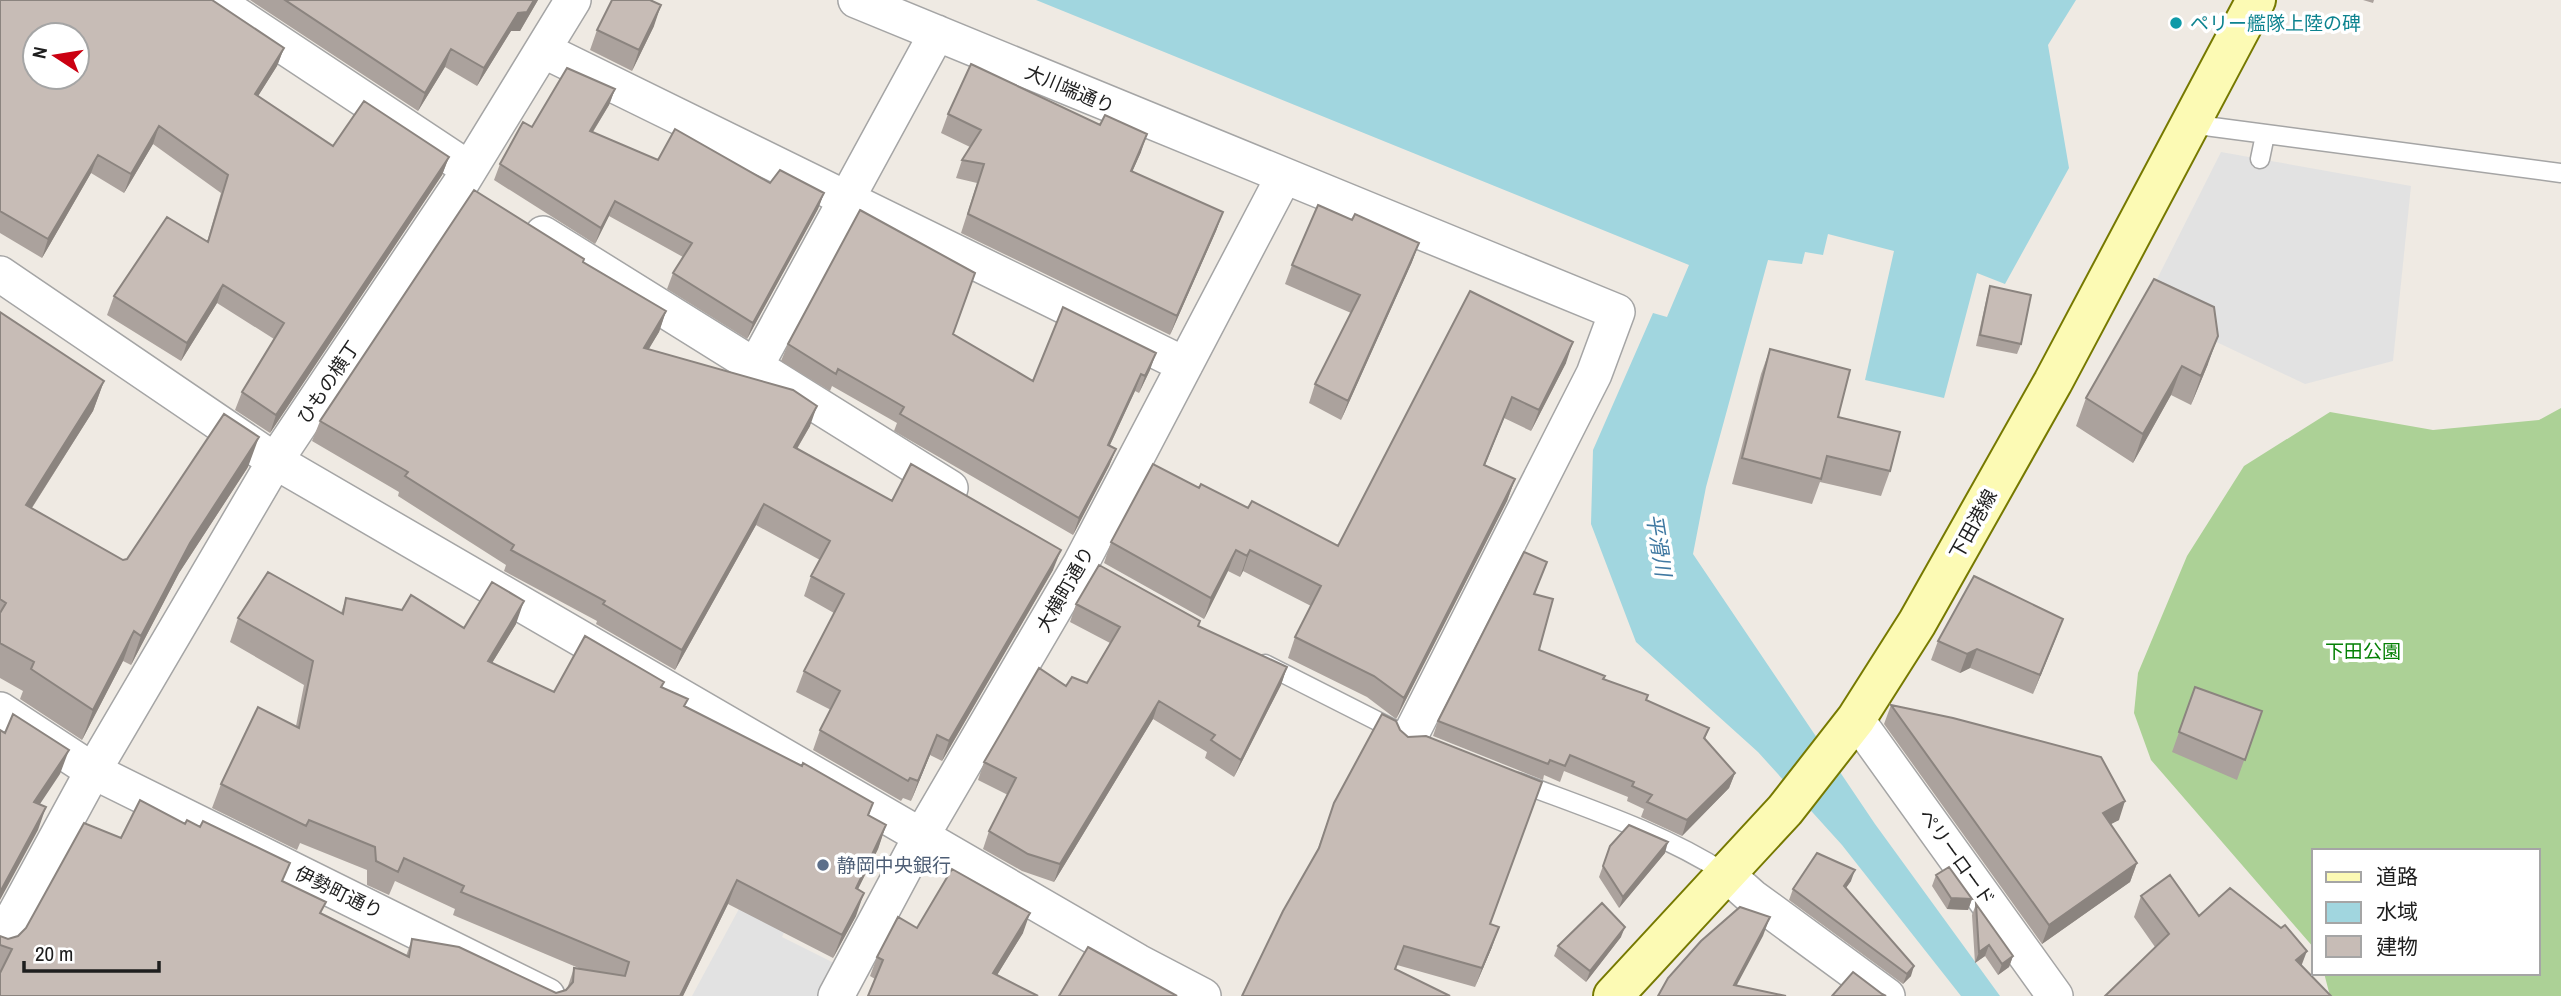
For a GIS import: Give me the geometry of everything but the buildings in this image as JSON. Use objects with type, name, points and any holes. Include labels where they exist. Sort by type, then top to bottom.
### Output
[{"type":"main road","name":"下田港線","points":[[1613,996],[1785,810],[1849,730],[1917,623],[2053,382],[2256,0]]},
{"type":"street","points":[[214,0],[471,183]]},
{"type":"street","name":"ひもの横丁","points":[[0,942],[93,771],[275,461],[471,183],[573,0]]},
{"type":"street","name":"大川端通り","points":[[856,0],[1283,178],[1617,312],[1594,374],[1420,743]]},
{"type":"street","points":[[755,367],[937,33]]},
{"type":"street","points":[[543,50],[1185,365]]},
{"type":"street","name":"大横町通り","points":[[836,996],[922,835],[1185,365],[1283,178]]},
{"type":"street","points":[[518,219],[978,505]]},
{"type":"street","points":[[0,274],[275,461],[1138,962],[1203,996]]},
{"type":"street","name":"伊勢町通り","points":[[0,710],[93,771],[547,996]]},
{"type":"street","name":"ペリーロード","points":[[1849,730],[2052,994]]},
{"type":"street","points":[[1725,873],[1752,897],[1887,996]]},
{"type":"lane","points":[[2190,124],[2561,173]]},
{"type":"lane","points":[[2260,159],[2265,135]]},
{"type":"lane","points":[[1248,655],[1420,743]]},
{"type":"lane","points":[[1503,777],[1644,829],[1693,852],[1725,873]]},
{"type":"green space","name":"下田公園","points":[[2561,408],[2561,996],[2330,996],[2325,975],[2540,975],[2540,849],[2312,849],[2312,946],[2151,760],[2134,713],[2138,673],[2187,556],[2244,466],[2330,412],[2433,430],[2539,420]]},
{"type":"shaded area","points":[[2221,152],[2411,186],[2393,361],[2305,384],[2143,307]]},
{"type":"shaded area","points":[[754,881],[797,904],[782,937],[834,963],[817,996],[692,996]]},
{"type":"water","name":"平滑川","points":[[1036,0],[2076,0],[2048,45],[2069,168],[2005,284],[1977,273],[1944,398],[1865,380],[1894,251],[1828,234],[1823,255],[1805,252],[1802,264],[1768,260],[1706,487],[1693,554],[1875,824],[2000,996],[1961,996],[1842,845],[1758,752],[1636,642],[1591,524],[1593,450],[1653,313],[1667,317],[1689,265]]},
{"type":"place","name":"ペリー艦隊上陸の碑","points":[[2176,23]]},
{"type":"place","name":"静岡中央銀行","points":[[823,865]]}]
